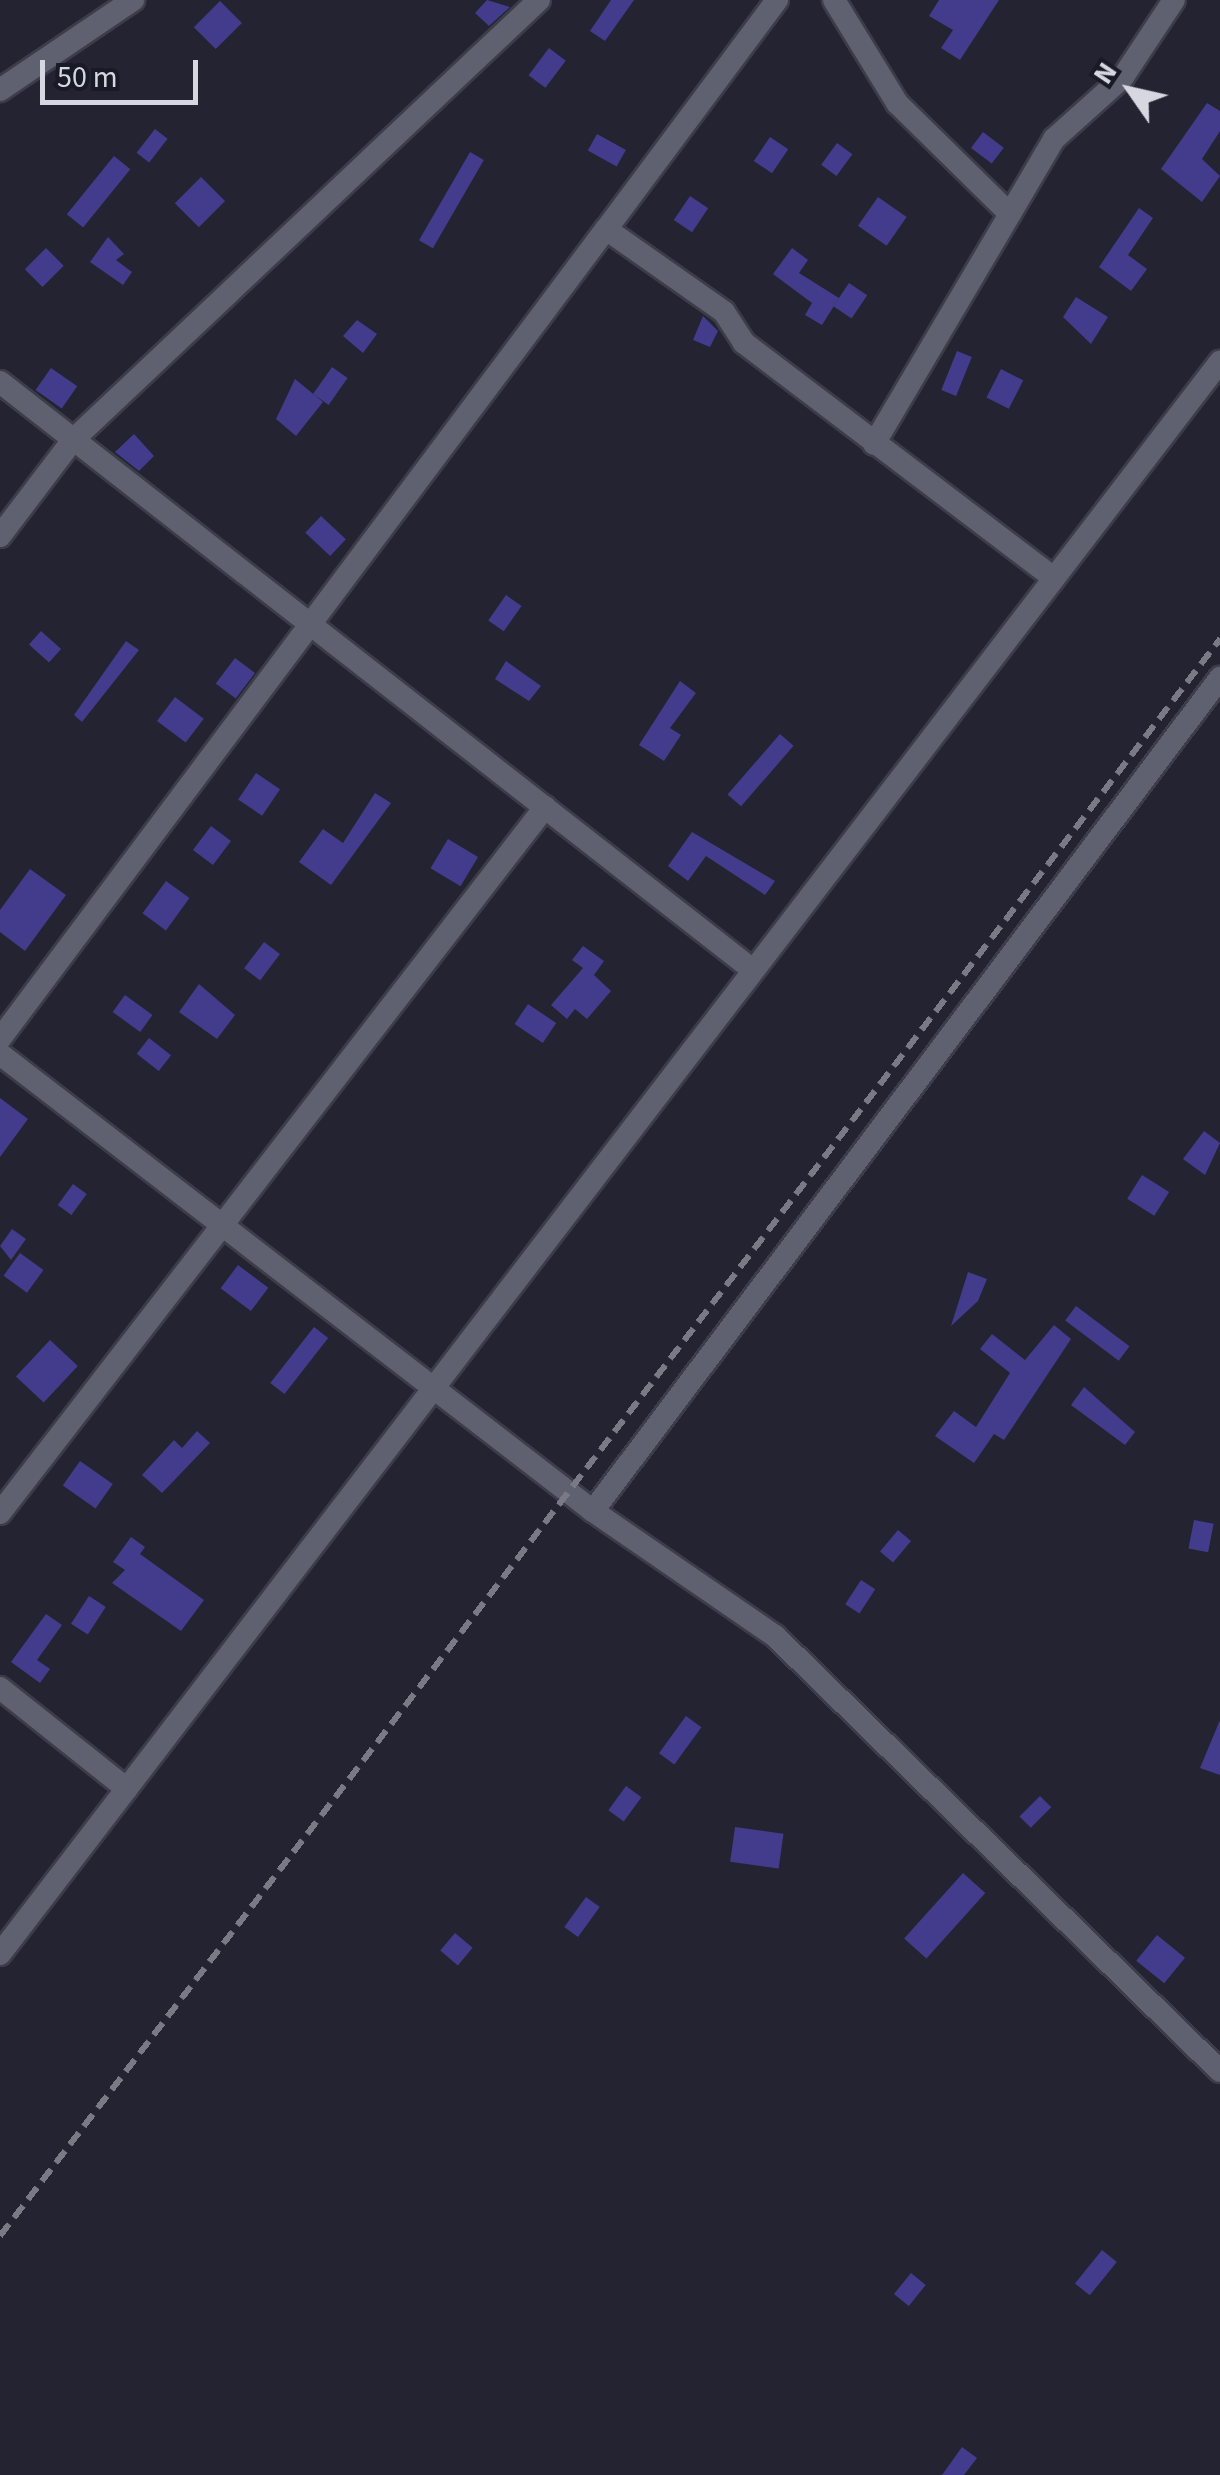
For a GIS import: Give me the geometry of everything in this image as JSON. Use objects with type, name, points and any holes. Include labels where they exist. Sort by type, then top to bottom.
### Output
[{"type":"street","points":[[0,90],[133,0]]},
{"type":"street","points":[[0,536],[74,440],[538,0]]},
{"type":"street","points":[[0,1039],[777,0]]},
{"type":"street","points":[[834,0],[896,104],[1010,214]]},
{"type":"street","points":[[874,444],[1054,140],[1124,78],[1174,0]]},
{"type":"street","points":[[606,229],[724,312],[744,343],[1054,578]]},
{"type":"street","points":[[0,1954],[1220,362]]},
{"type":"street","points":[[0,382],[753,970]]},
{"type":"street","points":[[593,1510],[1220,678]]},
{"type":"street","points":[[0,1513],[545,807]]},
{"type":"street","points":[[0,1054],[224,1222],[593,1510],[775,1636],[1220,2071]]},
{"type":"street","points":[[0,1688],[126,1790]]},
{"type":"building","points":[[487,0],[510,7],[489,26],[475,13]]},
{"type":"building","points":[[611,0],[634,0],[605,41],[590,31]]},
{"type":"building","points":[[939,0],[999,0],[960,60],[941,48],[953,30],[929,16]]},
{"type":"building","points":[[220,1],[242,23],[216,49],[194,27]]},
{"type":"building","points":[[549,48],[566,61],[545,88],[529,75]]},
{"type":"building","points":[[1207,103],[1220,111],[1220,131],[1202,159],[1220,176],[1202,202],[1161,169]]},
{"type":"building","points":[[155,129],[168,139],[149,162],[137,153]]},
{"type":"building","points":[[983,132],[1004,148],[992,164],[971,148]]},
{"type":"building","points":[[597,134],[626,150],[617,167],[588,151]]},
{"type":"building","points":[[770,137],[788,149],[772,173],[754,161]]},
{"type":"building","points":[[837,143],[852,154],[837,176],[821,165]]},
{"type":"building","points":[[470,152],[484,160],[433,248],[419,240]]},
{"type":"building","points":[[114,156],[130,169],[83,228],[67,214]]},
{"type":"building","points":[[201,177],[225,201],[199,227],[175,203]]},
{"type":"building","points":[[690,196],[708,208],[692,232],[674,220]]},
{"type":"building","points":[[878,197],[907,217],[887,246],[858,226]]},
{"type":"building","points":[[1139,208],[1153,218],[1128,255],[1147,269],[1131,291],[1099,267]]},
{"type":"building","points":[[108,237],[124,254],[116,260],[132,272],[123,285],[90,262]]},
{"type":"building","points":[[46,248],[64,266],[42,287],[25,269]]},
{"type":"building","points":[[792,248],[808,260],[799,273],[839,298],[822,325],[805,315],[812,303],[773,274]]},
{"type":"building","points":[[849,283],[867,295],[852,319],[833,306]]},
{"type":"building","points":[[1076,297],[1108,317],[1091,344],[1063,317]]},
{"type":"building","points":[[703,316],[718,331],[710,347],[693,340]]},
{"type":"building","points":[[357,320],[377,334],[363,353],[343,336]]},
{"type":"building","points":[[957,351],[972,357],[956,396],[941,390]]},
{"type":"building","points":[[332,367],[348,378],[329,405],[313,394]]},
{"type":"building","points":[[51,368],[77,386],[62,408],[36,390]]},
{"type":"building","points":[[1001,369],[1023,380],[1009,409],[986,398]]},
{"type":"building","points":[[295,379],[323,402],[296,436],[276,419]]},
{"type":"building","points":[[134,434],[154,456],[139,471],[115,452]]},
{"type":"building","points":[[321,516],[346,539],[330,556],[305,533]]},
{"type":"building","points":[[506,595],[522,606],[504,631],[488,620]]},
{"type":"building","points":[[41,631],[61,649],[49,662],[29,644]]},
{"type":"building","points":[[126,641],[139,650],[82,722],[74,715]]},
{"type":"building","points":[[235,658],[255,673],[236,699],[216,684]]},
{"type":"building","points":[[506,661],[541,686],[529,701],[495,679]]},
{"type":"building","points":[[680,681],[696,693],[670,728],[681,735],[664,761],[639,745]]},
{"type":"building","points":[[175,697],[204,719],[186,743],[157,721]]},
{"type":"building","points":[[780,734],[794,746],[741,806],[728,794]]},
{"type":"building","points":[[256,773],[280,789],[262,816],[238,800]]},
{"type":"building","points":[[375,793],[391,803],[331,885],[299,862],[323,829],[343,843]]},
{"type":"building","points":[[211,826],[231,841],[213,865],[193,850]]},
{"type":"building","points":[[692,832],[775,881],[765,895],[706,856],[688,881],[668,866]]},
{"type":"building","points":[[448,839],[478,857],[460,886],[430,868]]},
{"type":"building","points":[[30,869],[66,895],[25,951],[0,932],[0,910]]},
{"type":"building","points":[[166,881],[189,898],[166,930],[142,913]]},
{"type":"building","points":[[264,942],[280,954],[260,980],[244,968]]},
{"type":"building","points":[[583,946],[604,961],[594,975],[611,991],[587,1019],[575,1009],[567,1019],[551,1005],[583,968],[572,960]]},
{"type":"building","points":[[199,984],[235,1015],[217,1039],[179,1012]]},
{"type":"building","points":[[125,995],[153,1015],[140,1032],[113,1012]]},
{"type":"building","points":[[528,1004],[556,1023],[543,1043],[515,1024]]},
{"type":"building","points":[[149,1038],[171,1055],[159,1071],[137,1054]]},
{"type":"building","points":[[0,1098],[28,1119],[0,1157]]},
{"type":"building","points":[[1204,1131],[1220,1143],[1205,1175],[1183,1159]]},
{"type":"building","points":[[1142,1175],[1169,1192],[1154,1216],[1127,1199]]},
{"type":"building","points":[[73,1184],[87,1194],[71,1215],[58,1205]]},
{"type":"building","points":[[12,1229],[26,1239],[11,1260],[0,1246]]},
{"type":"building","points":[[20,1253],[43,1270],[27,1293],[4,1276]]},
{"type":"building","points":[[238,1265],[268,1288],[251,1311],[221,1288]]},
{"type":"building","points":[[968,1272],[987,1279],[978,1301],[951,1326]]},
{"type":"building","points":[[1076,1306],[1130,1346],[1119,1361],[1065,1320]]},
{"type":"building","points":[[1054,1325],[1071,1339],[1004,1440],[994,1434],[974,1463],[935,1436],[954,1411],[976,1427],[1010,1373],[980,1349],[992,1334],[1025,1360]]},
{"type":"building","points":[[314,1327],[328,1338],[284,1394],[270,1383]]},
{"type":"building","points":[[50,1340],[78,1366],[44,1402],[16,1377]]},
{"type":"building","points":[[1084,1387],[1135,1432],[1125,1445],[1071,1405]]},
{"type":"building","points":[[197,1431],[210,1443],[162,1493],[142,1475],[174,1440],[182,1448]]},
{"type":"building","points":[[80,1461],[113,1484],[96,1509],[63,1486]]},
{"type":"building","points":[[1194,1520],[1214,1524],[1208,1552],[1188,1548]]},
{"type":"building","points":[[898,1530],[911,1541],[893,1562],[880,1551]]},
{"type":"building","points":[[131,1537],[145,1547],[140,1554],[204,1600],[181,1631],[112,1583],[125,1570],[113,1562]]},
{"type":"building","points":[[861,1580],[875,1589],[859,1614],[845,1604]]},
{"type":"building","points":[[89,1596],[106,1607],[88,1635],[71,1624]]},
{"type":"building","points":[[46,1614],[62,1625],[37,1660],[50,1669],[40,1683],[11,1662]]},
{"type":"building","points":[[686,1716],[701,1727],[674,1764],[659,1753]]},
{"type":"building","points":[[1220,1720],[1220,1775],[1200,1768]]},
{"type":"building","points":[[626,1786],[641,1797],[624,1821],[608,1810]]},
{"type":"building","points":[[1040,1796],[1051,1807],[1031,1828],[1019,1817]]},
{"type":"building","points":[[735,1827],[784,1834],[779,1868],[730,1862]]},
{"type":"building","points":[[963,1873],[985,1893],[926,1958],[904,1938]]},
{"type":"building","points":[[586,1897],[600,1907],[578,1937],[564,1927]]},
{"type":"building","points":[[455,1933],[473,1948],[458,1965],[440,1951]]},
{"type":"building","points":[[1157,1935],[1185,1958],[1164,1983],[1136,1961]]},
{"type":"building","points":[[1102,2250],[1117,2262],[1090,2295],[1075,2283]]},
{"type":"building","points":[[911,2273],[926,2285],[909,2306],[894,2294]]},
{"type":"building","points":[[962,2447],[977,2458],[964,2475],[942,2475]]},
{"type":"railway","points":[[0,2236],[1220,639]]}]
